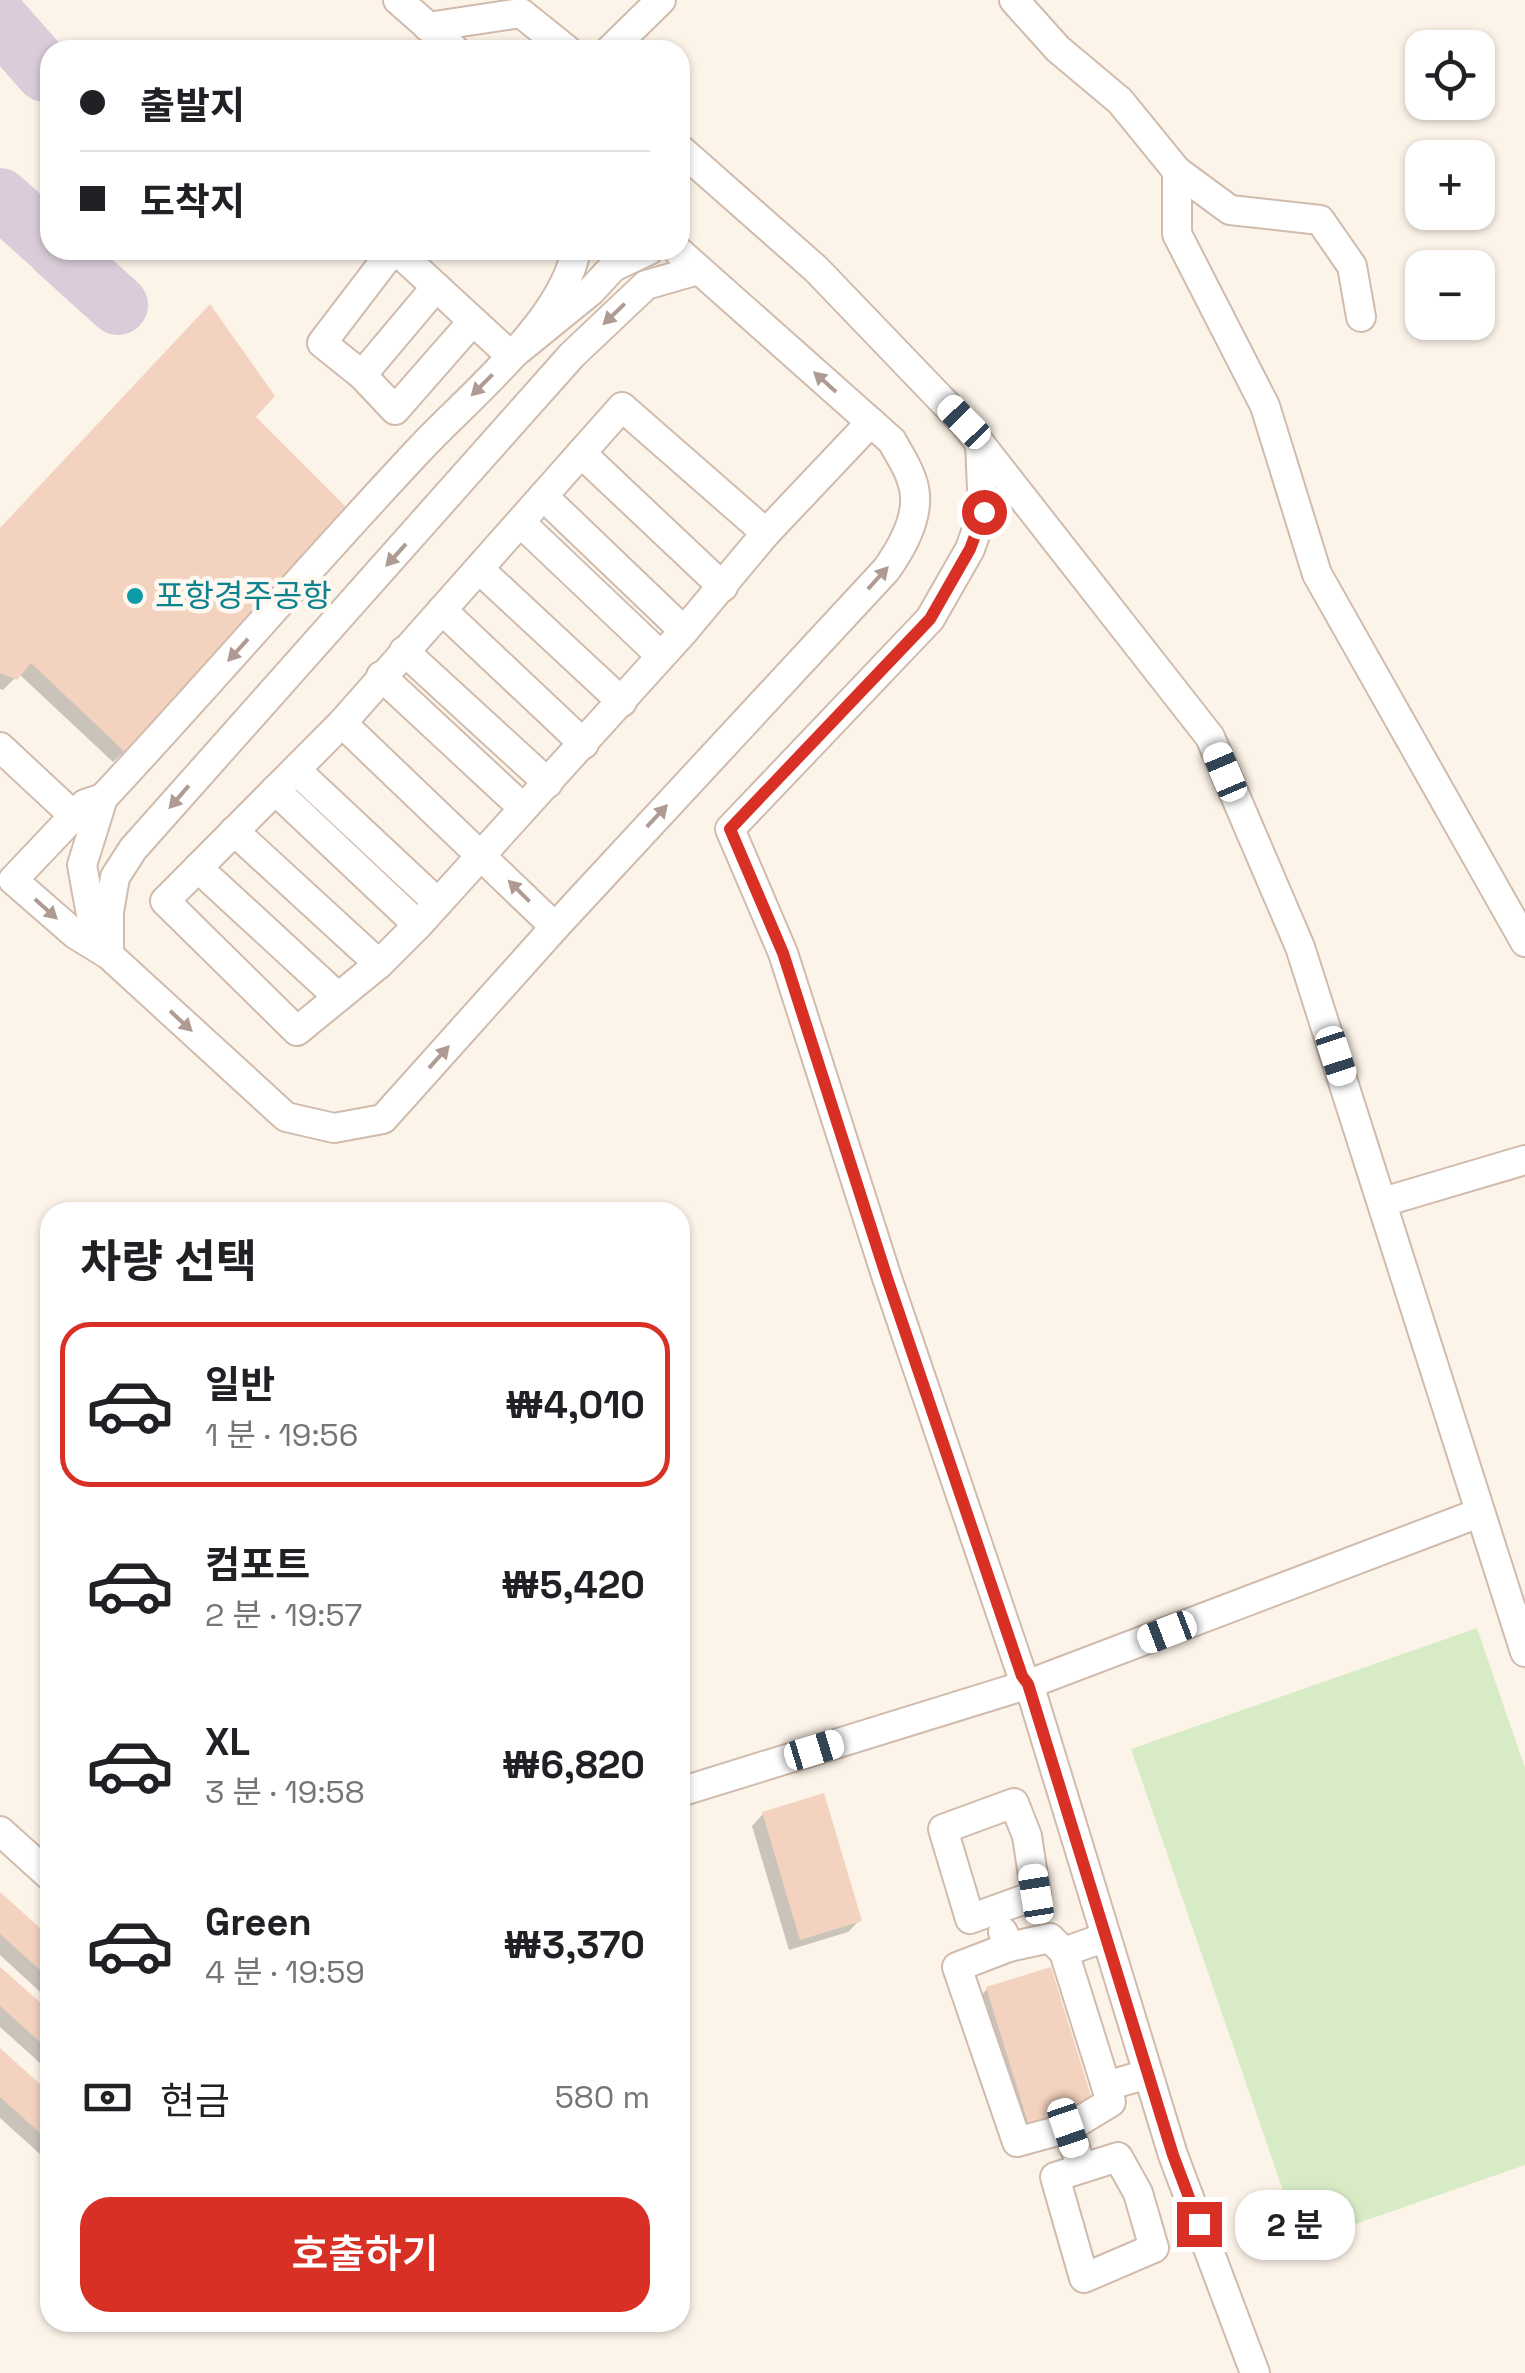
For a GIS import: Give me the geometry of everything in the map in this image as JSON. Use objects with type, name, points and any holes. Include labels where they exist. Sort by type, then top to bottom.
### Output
[{"type":"street","points":[[398,0],[443,40]]},
{"type":"street","points":[[620,40],[661,0]]},
{"type":"street","points":[[1014,0],[1058,49],[1120,101],[1177,171],[1230,210],[1320,220],[1352,266],[1361,318]]},
{"type":"street","points":[[428,27],[520,14],[555,40]]},
{"type":"street","points":[[690,158],[816,268],[964,422],[1210,737],[1300,947],[1525,1652]]},
{"type":"street","points":[[1177,171],[1177,234],[1265,406],[1317,574],[1525,942]]},
{"type":"street","points":[[386,260],[322,342],[362,375],[395,410],[472,322]]},
{"type":"street","points":[[405,260],[511,356]]},
{"type":"street","points":[[572,260],[556,302],[511,356],[419,450],[103,798],[82,865],[94,932],[110,954],[286,1118],[334,1128],[383,1119],[902,548],[914,514],[913,481],[892,441],[687,260]]},
{"type":"street","points":[[511,356],[591,291],[613,267],[628,260]]},
{"type":"street","points":[[110,954],[109,912],[115,878],[133,849],[572,356],[646,285],[698,270]]},
{"type":"street","points":[[362,375],[436,287]]},
{"type":"street","points":[[766,533],[622,407],[342,722],[165,901],[297,1030],[379,964],[418,925],[622,702],[766,533],[871,422]]},
{"type":"street","points":[[980,442],[984,512],[970,549],[930,619],[730,829],[783,953],[894,1297],[1022,1676],[1028,1684],[1185,2186],[1255,2373]]},
{"type":"street","points":[[582,453],[723,587]]},
{"type":"street","points":[[543,496],[684,631]]},
{"type":"street","points":[[521,523],[660,656]]},
{"type":"street","points":[[479,569],[622,702]]},
{"type":"street","points":[[442,610],[584,744]]},
{"type":"street","points":[[404,651],[548,783]]},
{"type":"street","points":[[380,676],[523,808]]},
{"type":"street","points":[[342,722],[555,926]]},
{"type":"street","points":[[0,747],[73,815]]},
{"type":"street","points":[[296,770],[438,903]]},
{"type":"street","points":[[276,790],[418,925]]},
{"type":"street","points":[[103,798],[85,804],[6,874],[74,934],[110,954]]},
{"type":"street","points":[[234,831],[379,964]]},
{"type":"street","points":[[198,868],[338,998]]},
{"type":"street","points":[[1383,1202],[1525,1160]]},
{"type":"street","points":[[690,1789],[1028,1684],[1479,1514]]},
{"type":"street","points":[[1014,1803],[1028,1836],[1036,1894],[970,1919],[943,1829],[1014,1803]]},
{"type":"street","points":[[1028,1836],[1072,1824]]},
{"type":"street","points":[[0,1830],[40,1867]]},
{"type":"street","points":[[993,1910],[1010,1948]]},
{"type":"street","points":[[1064,1952],[1106,1936]]},
{"type":"street","points":[[1050,1938],[1064,1952],[1111,2102],[1068,2128],[1017,2142],[957,1967],[1050,1938]]},
{"type":"street","points":[[1083,2013],[1126,2003]]},
{"type":"street","points":[[1106,2086],[1148,2074]]},
{"type":"street","points":[[1068,2128],[1082,2168]]},
{"type":"street","points":[[1118,2157],[1138,2192],[1154,2248],[1084,2278],[1055,2177],[1118,2157]]},
{"type":"street","points":[[1138,2192],[1185,2186]]},
{"type":"green space","points":[[1477,1628],[1525,1768],[1525,2165],[1301,2243],[1131,1749]]},
{"type":"building","name":"포항경주공항","points":[[210,304],[275,396],[256,417],[348,509],[126,753],[31,663],[17,680],[0,673],[0,528]]},
{"type":"building","points":[[824,1793],[862,1921],[800,1940],[762,1812]]},
{"type":"building","points":[[0,1892],[40,1928],[40,1970],[0,1934]]},
{"type":"building","points":[[0,1967],[40,2002],[40,2042],[0,2006]]},
{"type":"building","points":[[1051,1967],[1095,2109],[1030,2129],[986,1987]]},
{"type":"building","points":[[0,2048],[40,2084],[40,2133],[0,2097]]},
{"type":"taxiway","points":[[0,21],[40,66]]},
{"type":"taxiway","points":[[0,198],[40,234]]},
{"type":"taxiway","points":[[68,260],[118,305]]},
{"type":"place","name":"포항경주공항","points":[[135,596]]},
{"type":"route","points":[[984,512],[970,549],[930,619],[730,829],[783,953],[887,1278],[1022,1676],[1028,1684],[1173,2155],[1199,2224]]}]
